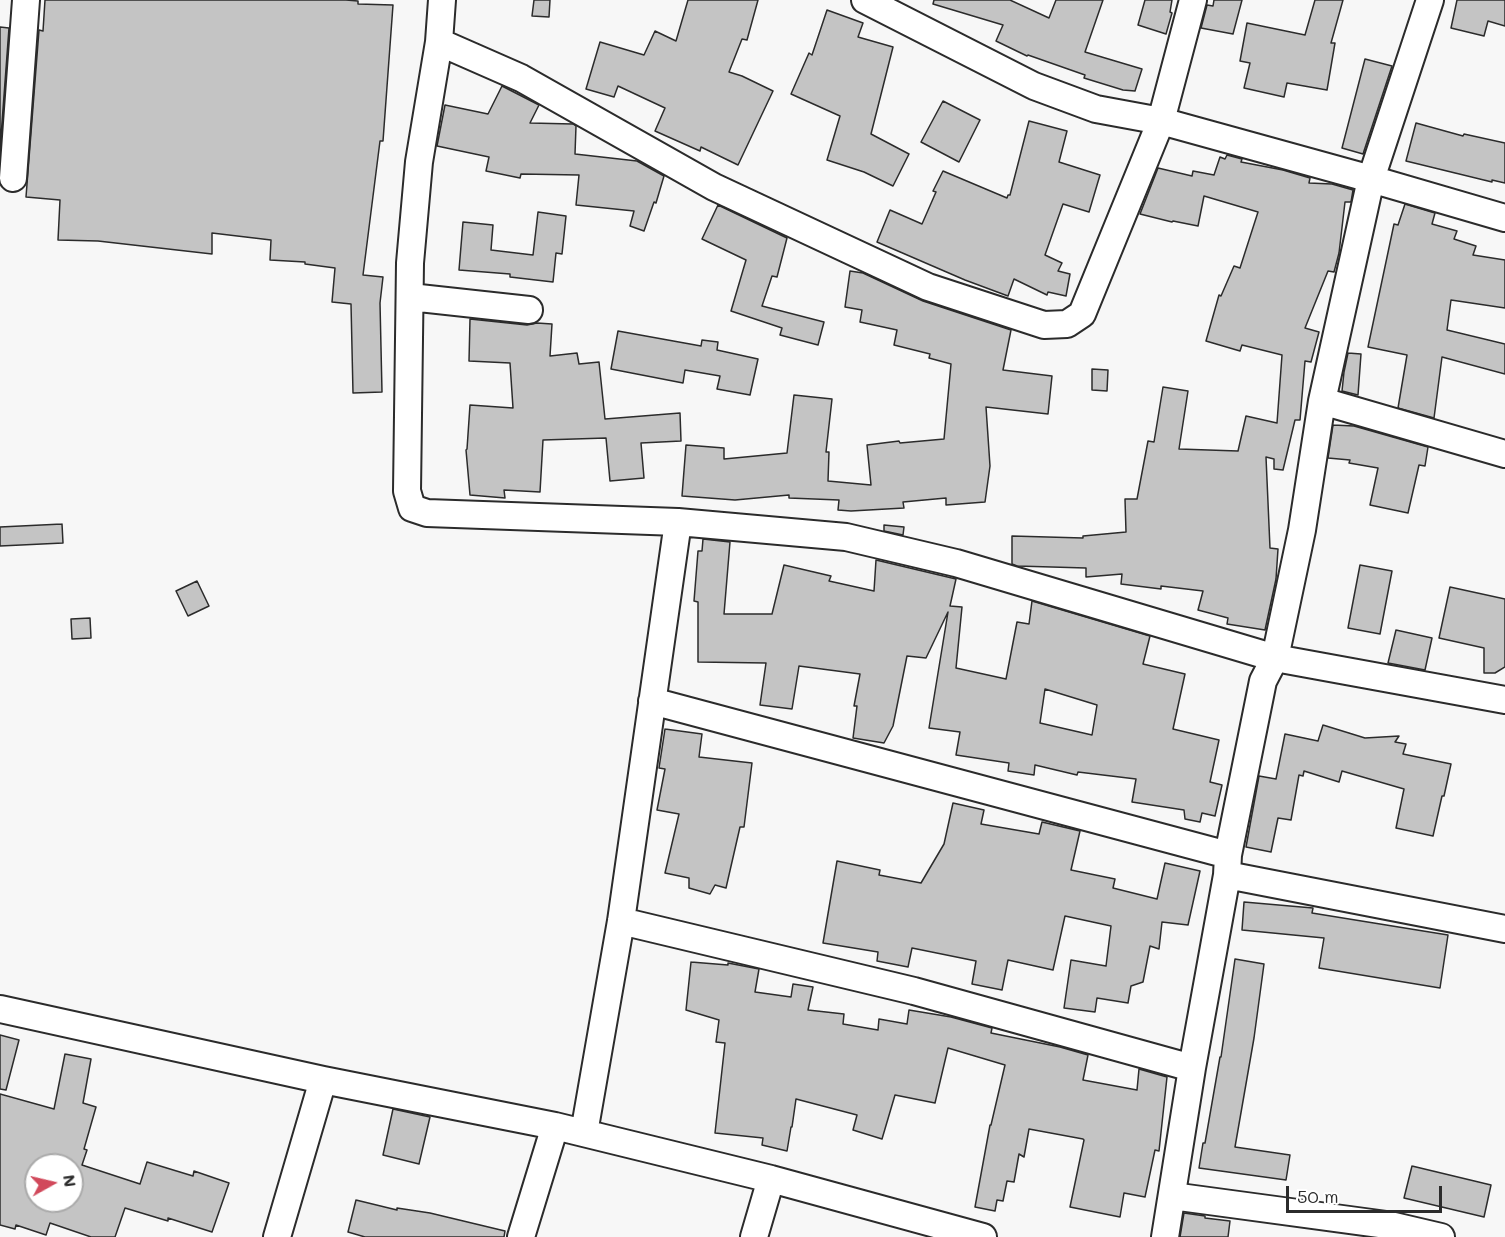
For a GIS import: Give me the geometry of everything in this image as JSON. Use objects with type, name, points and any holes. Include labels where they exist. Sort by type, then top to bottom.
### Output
[{"type":"street","points":[[13,178],[26,0]]},
{"type":"street","points":[[442,0],[439,42],[419,162],[410,263],[407,491],[412,508],[427,513],[678,522],[846,537],[956,563],[1275,658],[1505,700]]},
{"type":"street","points":[[865,0],[1034,86],[1096,109],[1161,121],[1505,218]]},
{"type":"street","points":[[439,42],[521,78],[714,187],[928,287],[1044,325],[1067,324],[1082,314],[1161,121],[1193,0]]},
{"type":"street","points":[[1165,1237],[1227,865],[1263,681],[1275,658],[1302,530],[1322,401],[1371,179],[1430,0]]},
{"type":"street","points":[[410,297],[529,310]]},
{"type":"street","points":[[1322,401],[1505,454]]},
{"type":"street","points":[[584,1133],[621,921],[678,522]]},
{"type":"street","points":[[652,701],[1227,865],[1505,929]]},
{"type":"street","points":[[621,921],[914,991],[1192,1068]]},
{"type":"street","points":[[0,1009],[323,1080],[555,1126],[771,1179],[983,1237]]},
{"type":"street","points":[[276,1237],[323,1080]]},
{"type":"street","points":[[521,1237],[555,1126]]},
{"type":"street","points":[[754,1237],[771,1179]]},
{"type":"street","points":[[1172,1196],[1394,1226],[1441,1237]]},
{"type":"building","points":[[45,0],[346,0],[358,1],[358,4],[393,5],[383,141],[380,141],[363,275],[383,277],[380,303],[382,392],[353,393],[351,304],[332,302],[335,268],[305,264],[305,262],[270,260],[271,240],[212,233],[212,254],[98,241],[58,240],[60,200],[26,197],[39,30],[43,31]]},
{"type":"building","points":[[534,0],[550,0],[549,17],[532,16]]},
{"type":"building","points":[[688,0],[758,0],[747,40],[742,39],[729,72],[773,91],[738,165],[701,147],[700,151],[655,131],[665,108],[618,86],[614,97],[586,89],[600,42],[644,55],[655,31],[676,41]]},
{"type":"building","points":[[934,0],[1010,0],[1049,18],[1056,0],[1103,0],[1085,52],[1142,69],[1135,91],[1123,90],[1084,78],[1085,75],[1027,56],[996,41],[1003,25],[933,4]]},
{"type":"building","points":[[1145,0],[1172,0],[1170,12],[1172,13],[1166,34],[1138,25]]},
{"type":"building","points":[[1214,0],[1242,0],[1233,34],[1201,28],[1207,5],[1213,6]]},
{"type":"building","points":[[1315,0],[1343,0],[1331,43],[1335,43],[1327,90],[1287,83],[1284,97],[1244,88],[1250,63],[1240,61],[1247,23],[1305,35]]},
{"type":"building","points":[[1457,0],[1505,0],[1505,26],[1488,21],[1484,36],[1451,28]]},
{"type":"building","points":[[827,10],[863,23],[858,37],[893,47],[871,134],[909,154],[893,186],[864,172],[827,160],[840,116],[791,94],[809,53],[812,55]]},
{"type":"building","points":[[0,27],[9,28],[0,150]]},
{"type":"building","points":[[1365,59],[1392,66],[1363,154],[1342,148]]},
{"type":"building","points":[[502,86],[539,105],[530,123],[573,124],[576,126],[575,154],[637,161],[664,176],[644,231],[630,226],[634,211],[576,205],[579,175],[521,174],[520,178],[486,171],[489,157],[437,146],[445,105],[488,114]]},
{"type":"building","points":[[943,101],[980,120],[959,162],[921,142]]},
{"type":"building","points":[[1029,121],[1067,131],[1059,162],[1100,175],[1089,212],[1063,204],[1045,255],[1062,263],[1058,271],[1070,274],[1066,296],[1048,292],[1047,295],[1014,279],[1008,296],[877,242],[890,210],[922,224],[936,192],[933,191],[943,171],[1007,198],[1010,195]]},
{"type":"building","points":[[1416,123],[1463,136],[1464,134],[1505,143],[1505,183],[1492,180],[1492,182],[1406,161]]},
{"type":"building","points":[[1227,155],[1242,159],[1241,162],[1310,178],[1309,183],[1332,184],[1353,190],[1351,202],[1345,202],[1339,253],[1334,272],[1328,271],[1305,328],[1319,332],[1311,362],[1305,361],[1300,420],[1295,420],[1283,470],[1274,469],[1274,459],[1266,457],[1270,548],[1278,549],[1276,579],[1265,630],[1227,624],[1228,618],[1198,610],[1203,591],[1121,584],[1122,574],[1086,577],[1086,568],[1012,564],[1012,536],[1083,538],[1083,536],[1126,532],[1125,499],[1137,499],[1148,441],[1154,442],[1163,387],[1188,391],[1179,449],[1238,451],[1246,416],[1277,423],[1282,355],[1242,345],[1240,351],[1206,341],[1219,295],[1221,296],[1234,266],[1240,268],[1258,212],[1204,196],[1198,226],[1140,214],[1158,168],[1192,176],[1193,171],[1214,175],[1220,157],[1225,159]]},
{"type":"building","points":[[1405,204],[1435,213],[1432,224],[1457,231],[1454,239],[1476,246],[1473,255],[1505,260],[1505,308],[1451,300],[1447,330],[1505,344],[1505,374],[1442,357],[1434,418],[1398,408],[1407,355],[1368,347],[1394,224],[1398,225]]},
{"type":"building","points":[[718,205],[787,238],[777,277],[772,276],[762,306],[824,322],[818,345],[780,335],[782,328],[731,311],[746,260],[702,239]]},
{"type":"building","points":[[538,212],[566,216],[562,254],[556,253],[553,282],[510,277],[510,274],[459,270],[463,222],[493,225],[491,250],[533,255]]},
{"type":"building","points":[[850,271],[863,273],[923,301],[1011,330],[1003,370],[1052,376],[1048,414],[986,407],[990,466],[985,502],[946,505],[946,498],[903,502],[904,508],[851,511],[838,510],[839,500],[789,498],[789,495],[735,500],[682,496],[686,445],[724,448],[724,459],[787,453],[794,395],[832,399],[826,452],[829,452],[828,481],[871,485],[867,445],[944,439],[951,364],[929,358],[930,354],[894,345],[897,330],[860,322],[862,310],[845,307]]},
{"type":"building","points":[[470,319],[527,325],[552,324],[550,356],[577,353],[579,364],[599,362],[605,419],[680,413],[681,441],[641,443],[644,478],[610,481],[606,438],[543,440],[540,492],[504,490],[505,498],[470,495],[466,450],[470,405],[513,408],[510,363],[469,361]]},
{"type":"building","points":[[618,331],[701,346],[702,340],[718,342],[717,350],[758,359],[750,395],[717,389],[720,376],[685,370],[683,383],[611,369]]},
{"type":"building","points":[[1348,353],[1361,354],[1358,395],[1342,391]]},
{"type":"building","points":[[1092,369],[1108,370],[1107,391],[1092,390]]},
{"type":"building","points":[[1333,425],[1354,426],[1428,447],[1425,466],[1419,465],[1408,513],[1370,505],[1378,468],[1349,463],[1350,460],[1328,458]]},
{"type":"building","points":[[62,524],[63,543],[0,546],[0,527]]},
{"type":"building","points":[[884,525],[904,527],[903,535],[884,531]]},
{"type":"building","points":[[703,539],[730,542],[724,614],[772,614],[784,565],[831,576],[829,581],[874,591],[876,560],[956,579],[950,606],[962,607],[956,668],[1006,679],[1017,622],[1029,624],[1032,601],[1150,636],[1143,664],[1185,674],[1173,729],[1219,740],[1210,782],[1222,785],[1215,816],[1202,813],[1200,822],[1185,819],[1184,810],[1132,802],[1136,779],[1078,772],[1077,775],[1035,765],[1034,775],[1008,771],[1009,763],[956,755],[960,732],[929,728],[948,612],[926,658],[907,656],[893,726],[884,743],[853,738],[857,706],[854,706],[860,674],[799,666],[792,709],[760,705],[766,663],[698,662],[698,602],[694,601],[698,551],[702,551]],"holes":[[[1045,689],[1097,705],[1092,735],[1040,723]]]},
{"type":"building","points":[[1360,565],[1392,571],[1380,634],[1348,628]]},
{"type":"building","points":[[197,581],[209,606],[188,616],[176,591]]},
{"type":"building","points":[[1450,587],[1505,599],[1505,667],[1495,673],[1484,673],[1484,648],[1439,638]]},
{"type":"building","points":[[90,618],[91,638],[72,639],[71,619]]},
{"type":"building","points":[[1396,630],[1432,638],[1425,670],[1388,663]]},
{"type":"building","points":[[1323,725],[1365,738],[1399,736],[1395,742],[1406,744],[1403,754],[1451,764],[1433,836],[1396,828],[1404,789],[1342,771],[1339,782],[1304,771],[1303,776],[1299,775],[1291,820],[1278,818],[1271,852],[1246,847],[1259,776],[1276,779],[1285,734],[1318,741]]},
{"type":"building","points":[[665,729],[702,734],[699,757],[752,763],[744,827],[740,827],[726,888],[715,885],[710,894],[689,888],[689,878],[665,873],[679,814],[657,810],[665,769],[659,768]]},
{"type":"building","points":[[953,803],[984,810],[981,824],[1039,834],[1042,822],[1080,831],[1071,870],[1115,879],[1113,888],[1157,899],[1165,863],[1200,871],[1188,925],[1162,922],[1159,949],[1150,946],[1143,982],[1131,986],[1128,1003],[1097,998],[1095,1012],[1064,1008],[1071,960],[1106,966],[1111,926],[1065,916],[1053,970],[1008,960],[1002,990],[972,984],[976,961],[912,948],[908,967],[877,961],[878,952],[823,943],[837,861],[880,870],[879,875],[921,883],[944,844]]},
{"type":"building","points":[[1244,902],[1313,908],[1312,913],[1448,935],[1440,988],[1319,968],[1324,938],[1242,930]]},
{"type":"building","points":[[1235,959],[1264,964],[1235,1147],[1290,1155],[1286,1180],[1199,1168],[1221,1057]]},
{"type":"building","points":[[691,962],[728,965],[728,963],[759,969],[755,992],[791,997],[793,984],[813,987],[808,1010],[844,1014],[843,1024],[878,1030],[879,1019],[907,1024],[909,1010],[951,1017],[992,1028],[991,1033],[1088,1055],[1083,1080],[1137,1090],[1139,1069],[1167,1077],[1159,1151],[1155,1150],[1145,1197],[1124,1193],[1120,1217],[1070,1207],[1084,1140],[1029,1129],[1024,1157],[1019,1154],[1014,1182],[1007,1181],[1003,1201],[997,1200],[995,1211],[975,1207],[990,1125],[1005,1065],[948,1048],[935,1103],[895,1095],[882,1139],[853,1130],[857,1115],[796,1099],[787,1151],[762,1145],[763,1138],[715,1133],[725,1043],[716,1042],[719,1020],[686,1010]]},
{"type":"building","points":[[0,1035],[19,1040],[6,1090],[0,1089]]},
{"type":"building","points":[[65,1054],[91,1059],[83,1103],[96,1107],[84,1149],[87,1150],[84,1159],[84,1153],[24,1153],[24,1213],[84,1213],[84,1166],[140,1184],[147,1162],[193,1176],[194,1171],[229,1183],[212,1232],[125,1208],[115,1237],[91,1237],[50,1223],[46,1235],[16,1225],[15,1229],[0,1225],[0,1094],[54,1109]]},
{"type":"building","points":[[393,1109],[430,1117],[419,1164],[383,1155]]},
{"type":"building","points":[[1412,1166],[1491,1185],[1484,1217],[1404,1198]]},
{"type":"building","points":[[356,1200],[397,1210],[397,1208],[430,1213],[505,1231],[504,1237],[365,1237],[348,1232]]},
{"type":"building","points":[[1184,1213],[1230,1221],[1228,1237],[1180,1237]]}]
